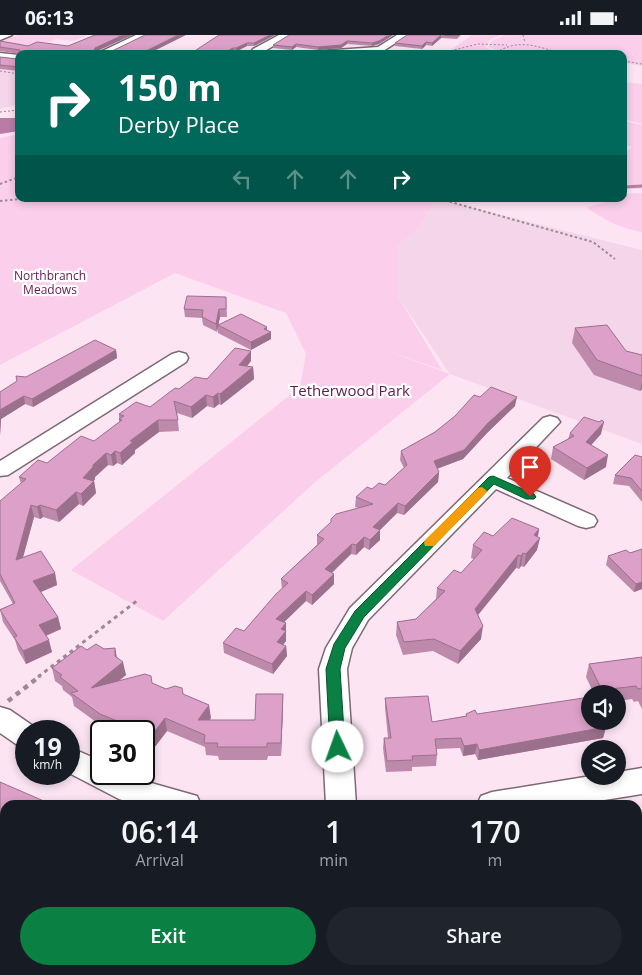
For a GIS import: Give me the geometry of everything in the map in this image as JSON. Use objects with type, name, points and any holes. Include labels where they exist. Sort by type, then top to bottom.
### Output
[{"type":"street","points":[[0,37],[7,35]]},
{"type":"street","points":[[110,50],[144,35]]},
{"type":"street","points":[[258,50],[286,35]]},
{"type":"street","points":[[380,50],[404,35]]},
{"type":"street","points":[[0,56],[15,58]]},
{"type":"street","points":[[0,470],[179,358]]},
{"type":"street","points":[[341,800],[333,669],[338,647],[359,614],[550,422]]},
{"type":"street","points":[[493,480],[586,521]]},
{"type":"street","points":[[0,718],[15,728]]},
{"type":"street","points":[[80,765],[130,790],[167,800]]},
{"type":"street","points":[[523,800],[642,781]]},
{"type":"path","points":[[523,35],[525,42]]},
{"type":"path","points":[[454,50],[478,44],[507,45],[525,42],[546,50]]},
{"type":"path","points":[[500,50],[507,45]]},
{"type":"path","points":[[627,60],[642,62]]},
{"type":"path","points":[[0,71],[15,73]]},
{"type":"path","points":[[0,112],[15,110]]},
{"type":"path","points":[[0,184],[15,178]]},
{"type":"path","points":[[0,201],[15,199]]},
{"type":"path","points":[[451,202],[593,242],[615,259]]},
{"type":"path","points":[[0,707],[138,600]]},
{"type":"shaded area","points":[[0,58],[15,60],[15,105],[0,109]]},
{"type":"shaded area","points":[[0,118],[15,118],[15,132],[0,134]]},
{"type":"shaded area","points":[[435,202],[449,202],[642,250],[642,444],[450,374],[397,295],[397,246],[417,229]]},
{"type":"green space","points":[[19,35],[87,35],[73,41],[56,39],[33,49],[0,42]]},
{"type":"green space","points":[[472,35],[501,35],[490,40],[485,47],[492,50],[451,50]]},
{"type":"green space","points":[[505,35],[642,35],[642,66],[627,64],[627,50],[496,50],[488,47],[493,40]]},
{"type":"green space","points":[[627,82],[642,84],[642,124],[627,120]]},
{"type":"green space","points":[[627,122],[642,125],[642,189],[627,189],[627,151],[632,147],[627,146]]},
{"type":"green space","points":[[15,135],[15,202],[435,202],[417,229],[397,246],[397,295],[442,370],[377,347],[450,374],[314,483],[163,621],[71,570],[300,387],[306,354],[286,313],[175,273],[0,365],[0,138]]},
{"type":"green space","points":[[642,193],[642,232],[612,223],[586,207],[607,202],[627,202],[627,194]]},
{"type":"building","points":[[95,35],[123,35],[94,50],[20,50],[0,47],[0,41],[28,46],[37,42],[68,46]]},
{"type":"building","points":[[145,35],[178,35],[148,50],[114,50]]},
{"type":"building","points":[[219,35],[270,35],[254,43],[247,43],[229,50],[196,50]]},
{"type":"building","points":[[289,35],[389,35],[372,43],[347,41],[341,45],[318,47],[296,44],[292,47],[273,45]]},
{"type":"building","points":[[407,35],[441,35],[432,43],[426,42],[422,46],[395,43]]},
{"type":"building","points":[[0,57],[15,59],[15,67],[0,65]]},
{"type":"building","points":[[187,296],[226,297],[226,309],[219,309],[216,324],[202,317],[203,310],[184,309]]},
{"type":"building","points":[[241,314],[267,327],[264,329],[271,332],[251,342],[218,325]]},
{"type":"building","points":[[607,325],[626,351],[642,355],[642,376],[597,360],[575,328]]},
{"type":"building","points":[[95,340],[116,350],[32,399],[24,396],[0,410],[0,392],[17,381],[16,376],[26,377]]},
{"type":"building","points":[[235,348],[251,351],[239,365],[253,367],[220,394],[218,393],[213,397],[206,395],[191,407],[174,401],[178,420],[158,420],[130,441],[133,442],[120,453],[115,451],[111,455],[106,453],[83,478],[94,481],[81,494],[76,492],[56,510],[40,505],[37,507],[31,505],[16,560],[41,551],[55,573],[33,581],[58,617],[39,625],[49,640],[23,651],[14,637],[17,636],[0,610],[15,603],[0,574],[0,501],[26,479],[19,477],[38,460],[47,463],[81,436],[94,441],[122,420],[119,419],[124,416],[119,414],[136,402],[150,407],[175,388],[179,389],[195,377],[207,379]]},
{"type":"building","points":[[491,387],[517,397],[488,423],[464,450],[434,461],[439,472],[405,506],[398,503],[373,527],[380,530],[370,540],[364,537],[356,545],[352,544],[325,569],[334,574],[312,595],[306,591],[276,619],[286,623],[281,629],[286,631],[277,642],[286,646],[272,664],[223,643],[236,628],[244,631],[288,583],[281,579],[324,539],[317,535],[331,522],[331,519],[336,514],[373,504],[356,497],[367,487],[372,489],[379,483],[385,485],[407,465],[401,451],[435,432],[455,416],[474,395],[480,397]]},
{"type":"building","points":[[584,417],[604,422],[586,442],[608,455],[587,468],[553,447],[574,436],[570,433]]},
{"type":"building","points":[[635,455],[642,457],[642,491],[631,478],[615,475]]},
{"type":"building","points":[[512,518],[539,529],[534,535],[540,538],[526,554],[518,555],[475,609],[483,626],[460,651],[434,639],[404,642],[397,622],[416,619],[445,591],[437,588],[454,570],[461,573],[482,550],[473,545],[484,532],[493,536]]},
{"type":"building","points":[[642,549],[642,582],[636,584],[608,556],[626,550],[630,553]]},
{"type":"building","points":[[96,644],[104,649],[115,648],[115,656],[123,662],[91,688],[145,674],[151,676],[152,683],[166,689],[175,686],[182,688],[183,694],[209,705],[198,720],[255,720],[256,694],[283,694],[281,743],[267,743],[267,747],[217,747],[218,743],[204,743],[205,735],[165,718],[155,731],[155,720],[115,720],[100,714],[71,693],[78,691],[52,668],[81,646],[87,650]]},
{"type":"building","points":[[642,657],[642,688],[638,689],[636,686],[626,687],[626,685],[600,685],[589,664]]},
{"type":"building","points":[[428,696],[432,722],[467,716],[466,714],[475,710],[477,714],[581,698],[581,730],[589,730],[479,750],[477,744],[464,746],[461,738],[435,739],[437,755],[412,756],[413,760],[387,761],[384,738],[391,738],[385,698]]},
{"type":"building","points":[[0,782],[41,800],[0,800]]},
{"type":"waterway","points":[[627,187],[642,186]]},
{"type":"slow traffic","points":[[430,543],[482,491]]},
{"type":"route","points":[[338,747],[333,669],[338,647],[359,614],[493,480],[530,497]]},
{"type":"park label","name":"Northbranch Meadows","points":[[50,282]]},
{"type":"park label","name":"Tetherwood Park","points":[[350,390]]}]
